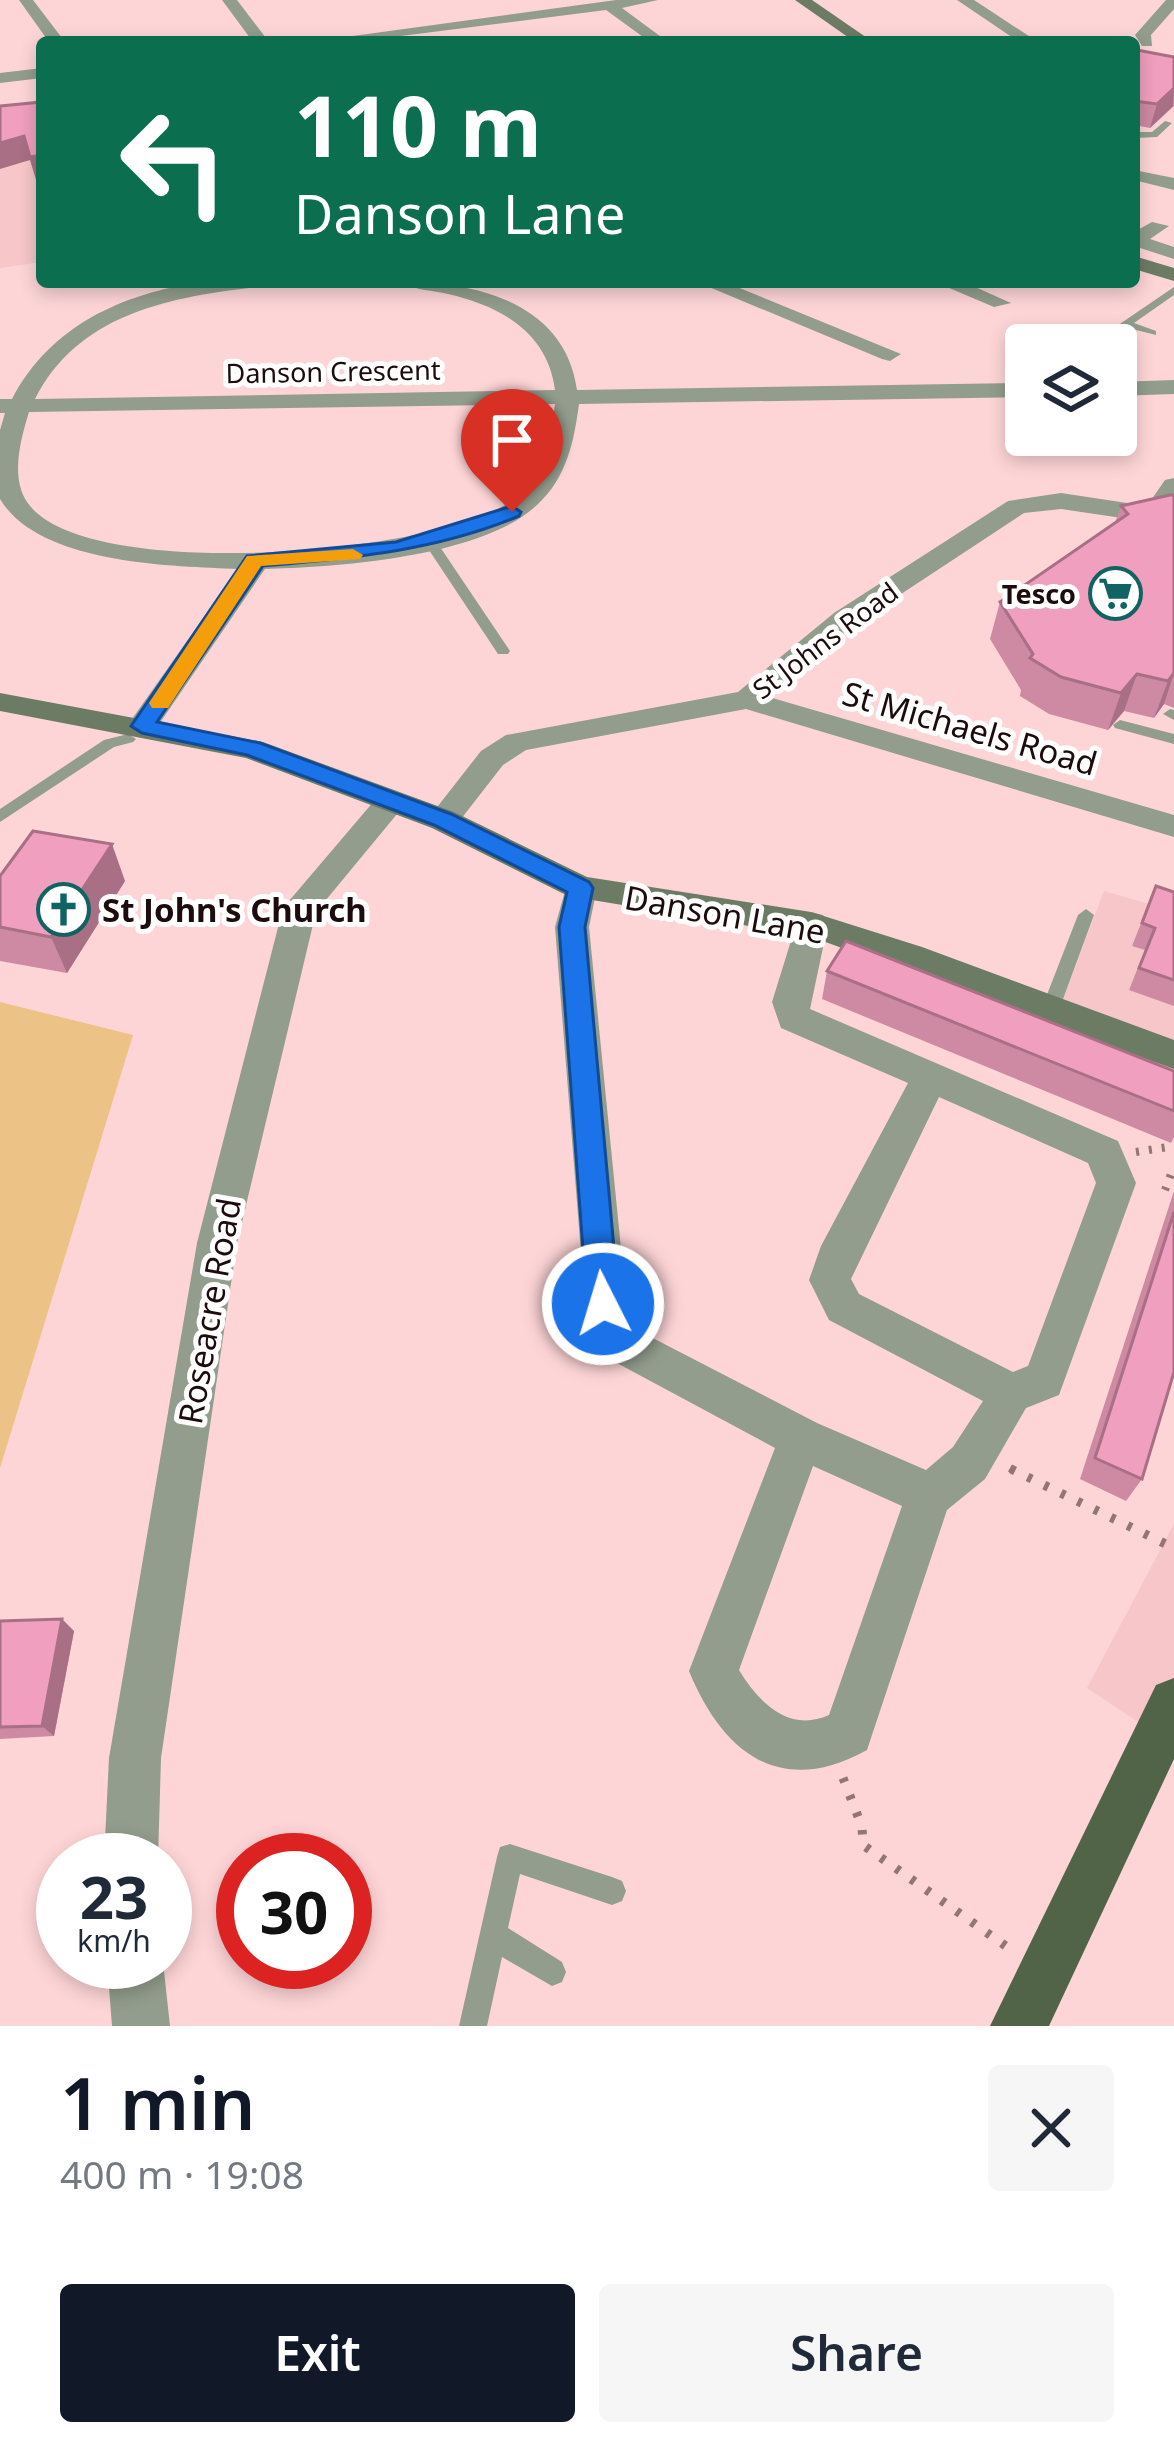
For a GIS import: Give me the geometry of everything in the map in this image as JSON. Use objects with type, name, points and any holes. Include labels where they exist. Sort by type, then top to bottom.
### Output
[{"type":"main road","points":[[1019,2026],[1172,1714]]},
{"type":"street","points":[[26,0],[53,36]]},
{"type":"street","points":[[230,0],[257,36]]},
{"type":"street","points":[[389,36],[651,0]]},
{"type":"street","points":[[802,0],[856,36]]},
{"type":"street","points":[[964,0],[1021,36]]},
{"type":"street","points":[[1166,43],[1140,43],[1174,0]]},
{"type":"street","points":[[621,4],[655,36]]},
{"type":"street","points":[[452,13],[466,25]]},
{"type":"street","points":[[0,78],[36,74]]},
{"type":"street","points":[[1140,176],[1174,184]]},
{"type":"street","points":[[1140,237],[1159,226]]},
{"type":"street","points":[[1140,244],[1169,263]]},
{"type":"street","points":[[213,288],[158,297],[100,319],[47,360],[9,405],[9,493],[20,511],[40,525],[117,550],[254,560],[353,555],[428,541],[474,528],[529,500],[561,445],[567,398],[557,353],[531,321],[483,296],[443,288]]},
{"type":"street","points":[[722,288],[890,354]]},
{"type":"street","points":[[961,288],[1001,303]]},
{"type":"street","points":[[1165,388],[1174,413]]},
{"type":"street","name":"Danson Crescent","points":[[9,405],[1005,390]]},
{"type":"street","name":"St Johns Road","points":[[443,820],[492,758],[517,742],[747,700],[844,619],[1017,506],[1061,501],[1150,514],[1160,510],[1174,485]]},
{"type":"street","points":[[128,735],[250,573],[254,560]]},
{"type":"street","name":"St Michaels Road","points":[[747,700],[1174,826]]},
{"type":"street","name":"Danson Lane","points":[[0,702],[128,735],[252,748],[443,820],[580,888],[811,924],[1174,1055]]},
{"type":"street","name":"Roseacre Road","points":[[132,1833],[135,1758],[217,1243],[300,908],[391,801]]},
{"type":"street","points":[[580,888],[572,927],[608,1328],[630,1348],[801,1438],[929,1495]]},
{"type":"street","points":[[801,1438],[714,1671],[722,1694],[756,1730],[776,1742],[803,1748],[831,1745],[849,1732],[929,1495],[961,1477],[1011,1393],[1044,1382],[1116,1183],[1104,1153],[1086,1143],[794,1018],[790,1002],[811,924]]},
{"type":"street","points":[[931,1078],[836,1259],[830,1280],[844,1307],[1011,1393]]},
{"type":"street","points":[[138,1989],[141,2026]]},
{"type":"lane","points":[[1140,135],[1154,134],[1168,122]]},
{"type":"lane","points":[[1152,333],[1121,328],[1174,290]]},
{"type":"lane","points":[[428,541],[503,651]]},
{"type":"lane","points":[[1120,725],[1174,740]]},
{"type":"lane","points":[[0,817],[128,735]]},
{"type":"lane","points":[[1050,1010],[1086,915]]},
{"type":"lane","points":[[473,2026],[510,1857],[612,1892]]},
{"type":"lane","points":[[495,1936],[552,1972]]},
{"type":"path","points":[[1165,1190],[1174,1166]]},
{"type":"path","points":[[979,1453],[1174,1548]]},
{"type":"path","points":[[831,1745],[862,1827],[862,1845],[1042,1972]]},
{"type":"shaded area","points":[[36,123],[36,263],[0,268],[0,127]]},
{"type":"shaded area","points":[[1104,891],[1174,911],[1174,1078],[1051,1032]]},
{"type":"shaded area","points":[[0,1002],[133,1035],[0,1468]]},
{"type":"shaded area","points":[[1174,1524],[1174,1746],[1087,1688]]},
{"type":"building","points":[[1140,51],[1174,57],[1174,88],[1157,104],[1140,102]]},
{"type":"building","points":[[36,103],[36,156],[30,157],[24,136],[0,143],[0,106]]},
{"type":"building","name":"Tesco","points":[[1174,495],[1174,673],[1168,681],[1137,674],[1121,693],[1061,677],[1030,658],[1033,654],[1000,602],[1128,514],[1121,506]]},
{"type":"building","points":[[33,831],[112,844],[51,937],[0,927],[0,876]]},
{"type":"building","points":[[1156,886],[1174,892],[1174,980],[1139,968],[1155,928],[1142,923]]},
{"type":"building","points":[[846,941],[1174,1071],[1174,1111],[827,971]]},
{"type":"building","points":[[1174,1212],[1174,1372],[1142,1479],[1095,1458]]},
{"type":"building","points":[[62,1619],[42,1726],[0,1727],[0,1621]]},
{"type":"slow traffic","points":[[160,703],[250,573],[254,560],[353,555]]},
{"type":"place","name":"Tesco","points":[[1115,593]]},
{"type":"place","name":"St John's Church","points":[[63,909]]},
{"type":"route","points":[[512,512],[474,528],[396,548],[254,560],[250,573],[142,726],[252,748],[443,820],[580,888],[572,927],[603,1304]]}]
